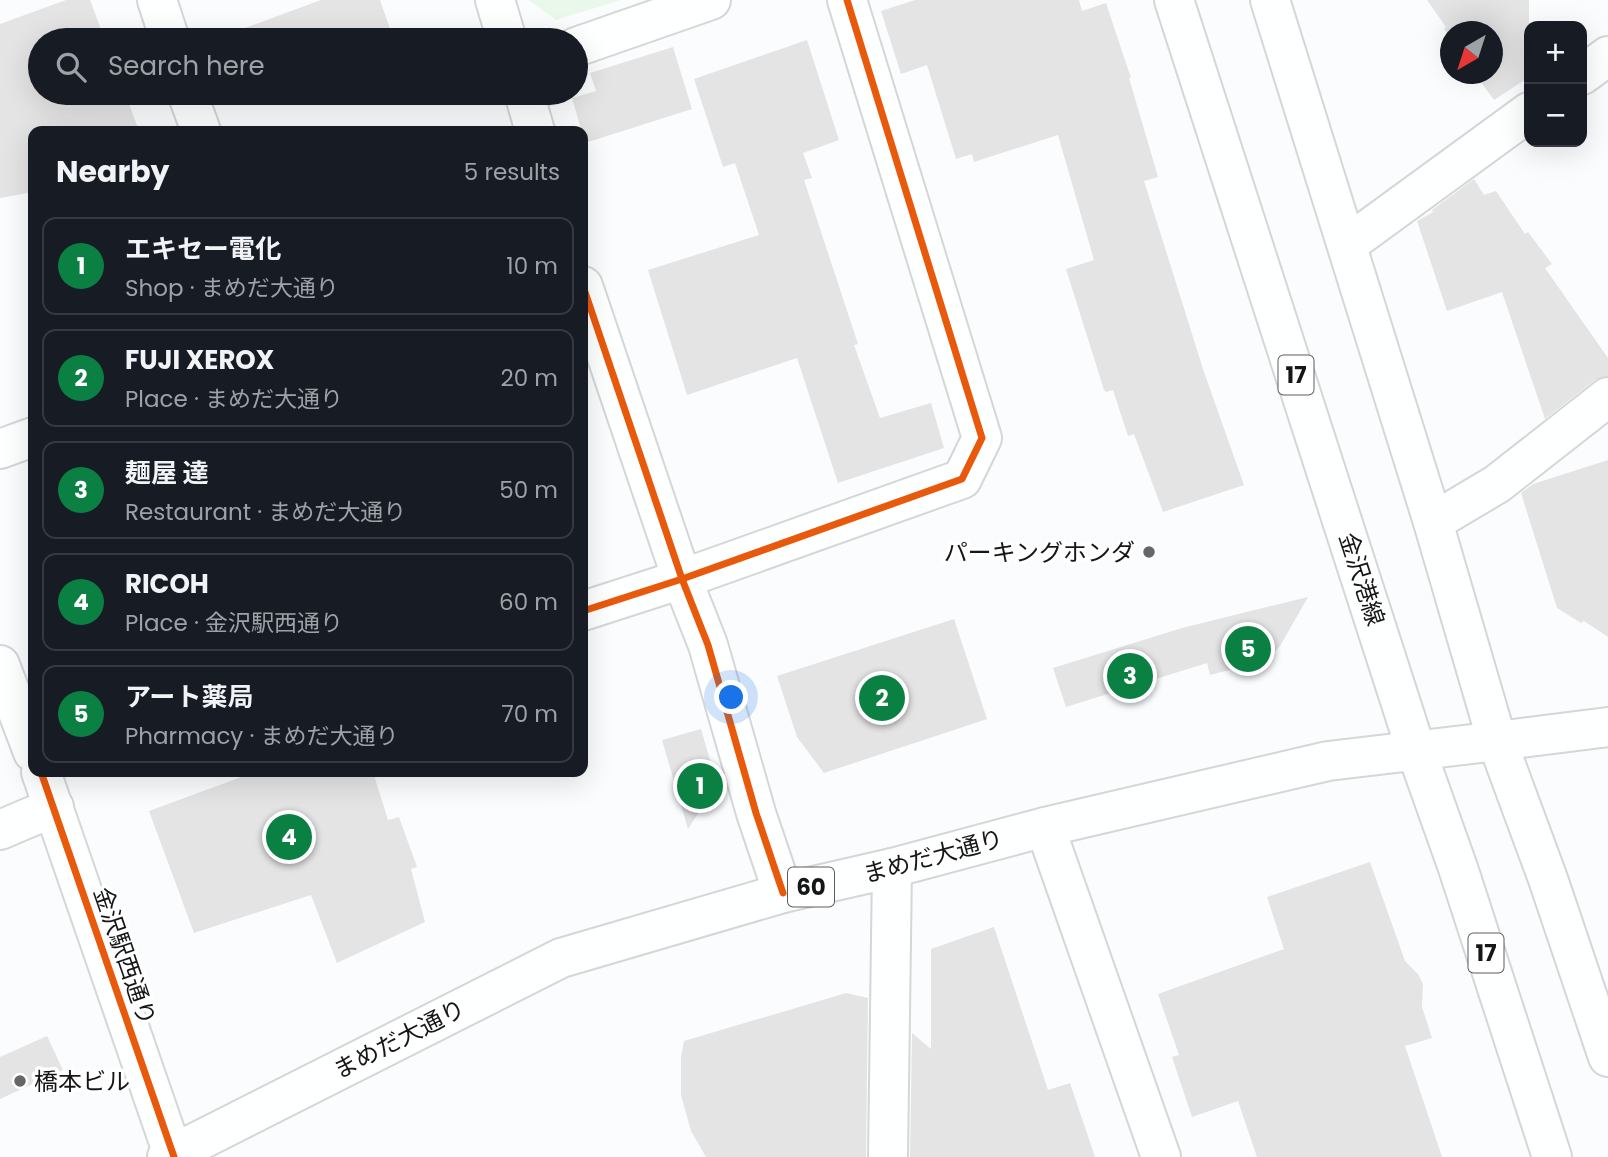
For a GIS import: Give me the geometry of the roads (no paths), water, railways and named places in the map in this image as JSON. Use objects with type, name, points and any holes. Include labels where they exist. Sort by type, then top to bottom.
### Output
[{"type":"main road","points":[[157,0],[166,28]]},
{"type":"main road","points":[[495,0],[503,28]]},
{"type":"main road","points":[[588,43],[711,0]]},
{"type":"main road","points":[[588,609],[682,579],[962,479],[982,438],[847,0]]},
{"type":"main road","name":"金沢港線","points":[[1174,0],[1416,750],[1458,868],[1552,1157]]},
{"type":"main road","points":[[1270,0],[1348,244],[1497,741],[1548,879],[1608,1057]]},
{"type":"main road","points":[[1587,71],[1608,56]]},
{"type":"main road","points":[[191,105],[199,126]]},
{"type":"main road","points":[[527,105],[534,126]]},
{"type":"main road","points":[[1348,244],[1524,116]]},
{"type":"main road","points":[[588,301],[682,579],[708,645],[756,813],[783,893]]},
{"type":"main road","points":[[1433,522],[1497,484],[1608,397]]},
{"type":"main road","points":[[0,449],[28,439]]},
{"type":"main road","points":[[0,665],[28,739]]},
{"type":"main road","name":"まめだ大通り","points":[[171,1155],[561,958],[783,893],[892,868],[1045,827],[1328,761],[1608,727]]},
{"type":"main road","name":"金沢駅西通り","points":[[43,777],[171,1155]]},
{"type":"main road","points":[[0,830],[54,807]]},
{"type":"main road","points":[[1045,827],[1161,1157]]},
{"type":"main road","points":[[888,1157],[892,868]]},
{"type":"place","name":"パーキングホンダ","points":[[1149,552]]},
{"type":"place","name":"アート薬局","points":[[1248,649]]},
{"type":"place","name":"麺屋 達","points":[[1130,676]]},
{"type":"place","name":"FUJI XEROX","points":[[882,698]]},
{"type":"place","name":"エキセー電化","points":[[700,786]]},
{"type":"place","name":"RICOH","points":[[289,837]]},
{"type":"place","name":"橋本ビル","points":[[20,1081]]}]
